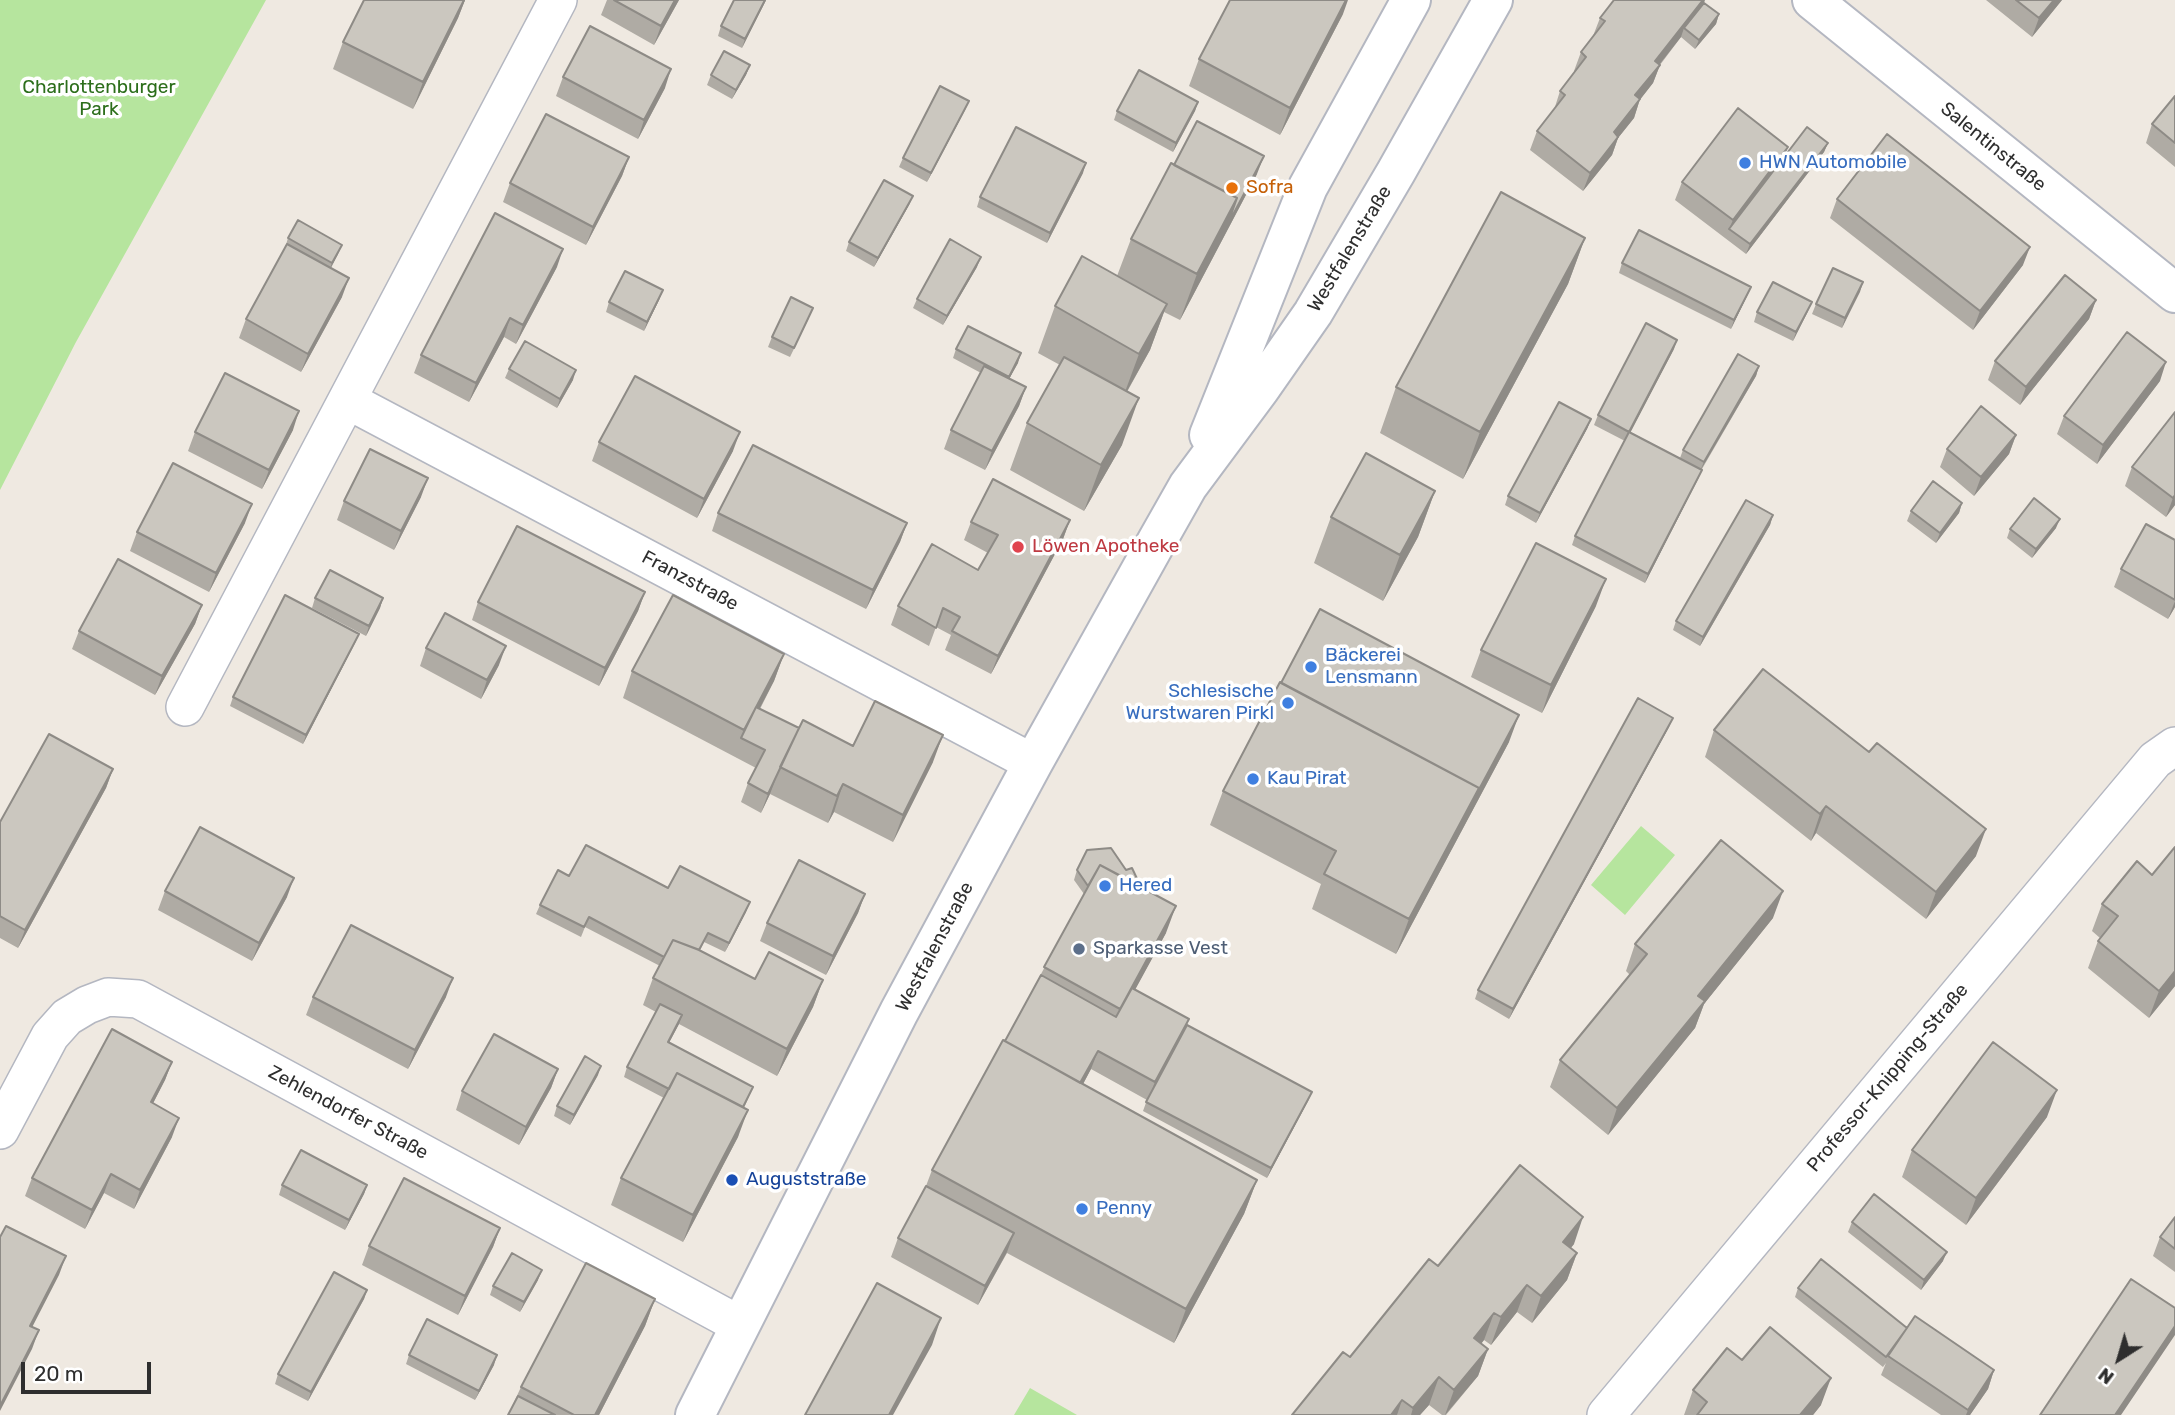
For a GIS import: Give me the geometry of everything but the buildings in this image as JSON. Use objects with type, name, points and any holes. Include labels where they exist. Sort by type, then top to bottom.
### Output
[{"type":"main road","name":"Westfalenstraße","points":[[1188,486],[1308,187],[1411,0]]},
{"type":"main road","name":"Westfalenstraße","points":[[695,1415],[900,1012],[1033,763],[1188,486],[1313,313],[1493,0]]},
{"type":"main road","name":"Salentinstraße","points":[[1812,0],[2175,293]]},
{"type":"street","points":[[185,707],[558,0]]},
{"type":"street","name":"Franzstraße","points":[[347,400],[1033,763]]},
{"type":"street","name":"Professor-Knipping-Straße","points":[[1606,1415],[2155,760],[2175,746]]},
{"type":"street","name":"Zehlendorfer Straße","points":[[0,1130],[50,1036],[67,1017],[87,1005],[108,998],[138,999],[740,1325]]},
{"type":"green space","name":"Charlottenburger Park","points":[[0,0],[266,0],[76,342],[0,490]]},
{"type":"green space","points":[[1641,826],[1675,855],[1625,915],[1591,885]]},
{"type":"green space","points":[[1030,1388],[1077,1415],[1014,1415]]},
{"type":"place","name":"HWN Automobile","points":[[1745,163]]},
{"type":"place","name":"Sofra","points":[[1232,188]]},
{"type":"place","name":"Löwen Apotheke","points":[[1018,547]]},
{"type":"place","name":"Bäckerei Lensmann","points":[[1311,667]]},
{"type":"place","name":"Schlesische Wurstwaren Pirkl","points":[[1288,703]]},
{"type":"place","name":"Kau Pirat","points":[[1253,779]]},
{"type":"place","name":"Hered","points":[[1105,886]]},
{"type":"place","name":"Sparkasse Vest","points":[[1079,949]]},
{"type":"place","name":"Auguststraße","points":[[732,1180]]},
{"type":"place","name":"Penny","points":[[1082,1209]]}]
